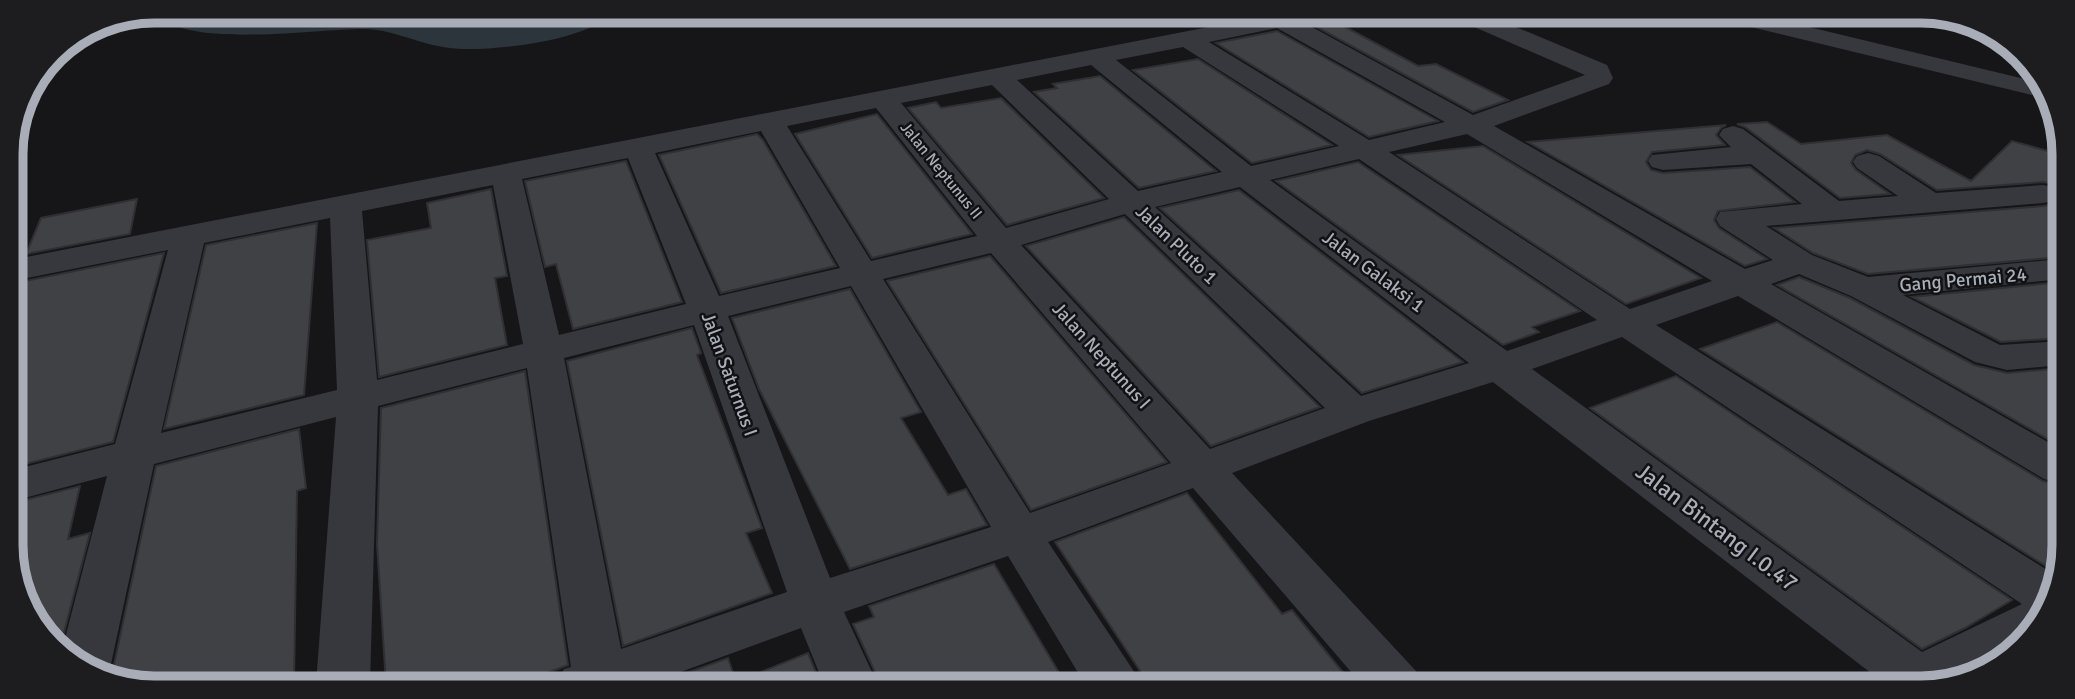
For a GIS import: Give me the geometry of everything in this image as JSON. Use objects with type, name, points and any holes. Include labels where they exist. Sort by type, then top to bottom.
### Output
[{"type":"street","points":[[23,270],[345,204],[1099,59],[1251,23]]},
{"type":"street","points":[[1286,23],[1471,125],[1739,284],[2052,463]]},
{"type":"street","points":[[23,483],[707,310],[999,241],[1133,202],[1471,125],[1600,78],[1601,74],[1563,55],[1486,23]]},
{"type":"street","points":[[1763,23],[2035,90]]},
{"type":"street","points":[[1187,39],[1365,149],[1625,322],[2043,593]]},
{"type":"street","name":"Jalan Galaksi 1","points":[[1099,59],[1245,176],[1503,366]]},
{"type":"street","name":"Jalan Pluto 1","points":[[998,78],[1354,412]]},
{"type":"street","name":"Jalan Neptunus II","points":[[884,100],[999,241]]},
{"type":"street","points":[[770,122],[1019,535],[1108,676]]},
{"type":"street","points":[[1733,135],[1833,212]]},
{"type":"street","name":"Jalan Saturnus I","points":[[639,149],[707,310],[815,601],[847,676]]},
{"type":"street","points":[[1663,161],[1760,154]]},
{"type":"street","points":[[1868,162],[1931,204]]},
{"type":"street","points":[[2006,173],[2052,200]]},
{"type":"street","points":[[506,174],[544,352],[594,676]]},
{"type":"street","points":[[2052,200],[1931,204],[1732,219],[1800,262],[1864,288],[1968,345],[1998,357],[2052,354]]},
{"type":"street","points":[[343,676],[358,399],[345,204]]},
{"type":"street","points":[[86,658],[134,455],[190,236]]},
{"type":"street","name":"Jalan Neptunus I","points":[[999,241],[1387,676]]},
{"type":"street","points":[[614,676],[815,601],[1019,535],[1354,412],[1503,366],[1800,262]]},
{"type":"street","name":"Gang Permai 24","points":[[1864,288],[2052,270]]},
{"type":"street","name":"Jalan Bintang I.0.47","points":[[1503,366],[1905,676]]},
{"type":"street","points":[[1934,676],[2025,625]]},
{"type":"building","points":[[1309,23],[1338,23],[1418,66],[1436,64],[1508,100],[1473,112]]},
{"type":"building","points":[[1277,31],[1438,121],[1369,137],[1216,43]]},
{"type":"building","points":[[1198,59],[1332,145],[1252,163],[1133,70]]},
{"type":"building","points":[[1100,76],[1216,171],[1139,188],[1034,92],[1057,88],[1053,84]]},
{"type":"building","points":[[1001,98],[1104,198],[1007,225],[908,108],[936,102],[941,108]]},
{"type":"building","points":[[877,114],[972,234],[872,258],[795,134]]},
{"type":"building","points":[[1767,122],[1801,144],[1887,135],[1971,181],[2012,141],[2052,152],[2052,184],[2043,182],[1937,190],[1880,154],[1867,150],[1855,155],[1851,163],[1856,170],[1890,194],[1840,198],[1745,127],[1737,124]]},
{"type":"building","points":[[1726,125],[1716,135],[1725,145],[1652,152],[1646,162],[1651,170],[1663,173],[1750,167],[1795,202],[1718,211],[1714,220],[1719,228],[1767,259],[1745,266],[1528,142]]},
{"type":"building","points":[[757,134],[836,266],[721,293],[659,155]]},
{"type":"building","points":[[1483,146],[1701,278],[1626,304],[1398,155]]},
{"type":"building","points":[[626,161],[682,302],[573,329],[556,264],[545,267],[525,181]]},
{"type":"building","points":[[1358,162],[1580,311],[1532,327],[1539,332],[1503,345],[1276,181]]},
{"type":"building","points":[[491,189],[507,276],[495,278],[507,345],[379,377],[367,240],[431,228],[427,203]]},
{"type":"building","points":[[1239,190],[1463,362],[1362,393],[1160,208]]},
{"type":"building","points":[[137,199],[130,234],[26,254],[41,218]]},
{"type":"building","points":[[2052,204],[2052,258],[1868,274],[1813,253],[1774,228]]},
{"type":"building","points":[[1124,217],[1320,407],[1211,446],[1026,246]]},
{"type":"building","points":[[317,223],[304,395],[164,429],[206,245]]},
{"type":"building","points":[[164,253],[113,442],[23,464],[23,281]]},
{"type":"building","points":[[990,256],[1167,462],[1031,510],[887,281]]},
{"type":"building","points":[[1799,277],[1850,298],[1974,365],[2007,373],[2052,369],[2052,441],[1777,285]]},
{"type":"building","points":[[2052,283],[2052,339],[2001,342],[1912,297]]},
{"type":"building","points":[[850,289],[921,412],[901,418],[948,495],[966,489],[987,525],[850,569],[759,389],[732,318]]},
{"type":"building","points":[[1777,322],[2043,481],[2052,483],[2050,569],[1700,349]]},
{"type":"building","points":[[692,328],[701,353],[697,355],[762,528],[746,533],[772,593],[623,646],[567,361]]},
{"type":"building","points":[[525,371],[568,665],[539,676],[385,676],[377,544],[381,408]]},
{"type":"building","points":[[1676,376],[2012,600],[1965,628],[1922,649],[1590,408]]},
{"type":"building","points":[[299,429],[306,488],[297,491],[294,676],[153,676],[112,669],[156,466]]},
{"type":"building","points":[[80,486],[68,539],[90,533],[62,639],[40,611],[25,571],[23,500]]},
{"type":"building","points":[[1187,493],[1282,614],[1292,610],[1346,676],[1143,676],[1055,542]]},
{"type":"building","points":[[994,564],[1061,676],[877,676],[853,624],[874,617],[869,606]]},
{"type":"building","points":[[808,653],[817,676],[751,676]]},
{"type":"building","points":[[728,658],[734,676],[678,676]]},
{"type":"waterway","points":[[405,23],[449,35],[467,36],[503,35],[561,23]]}]
